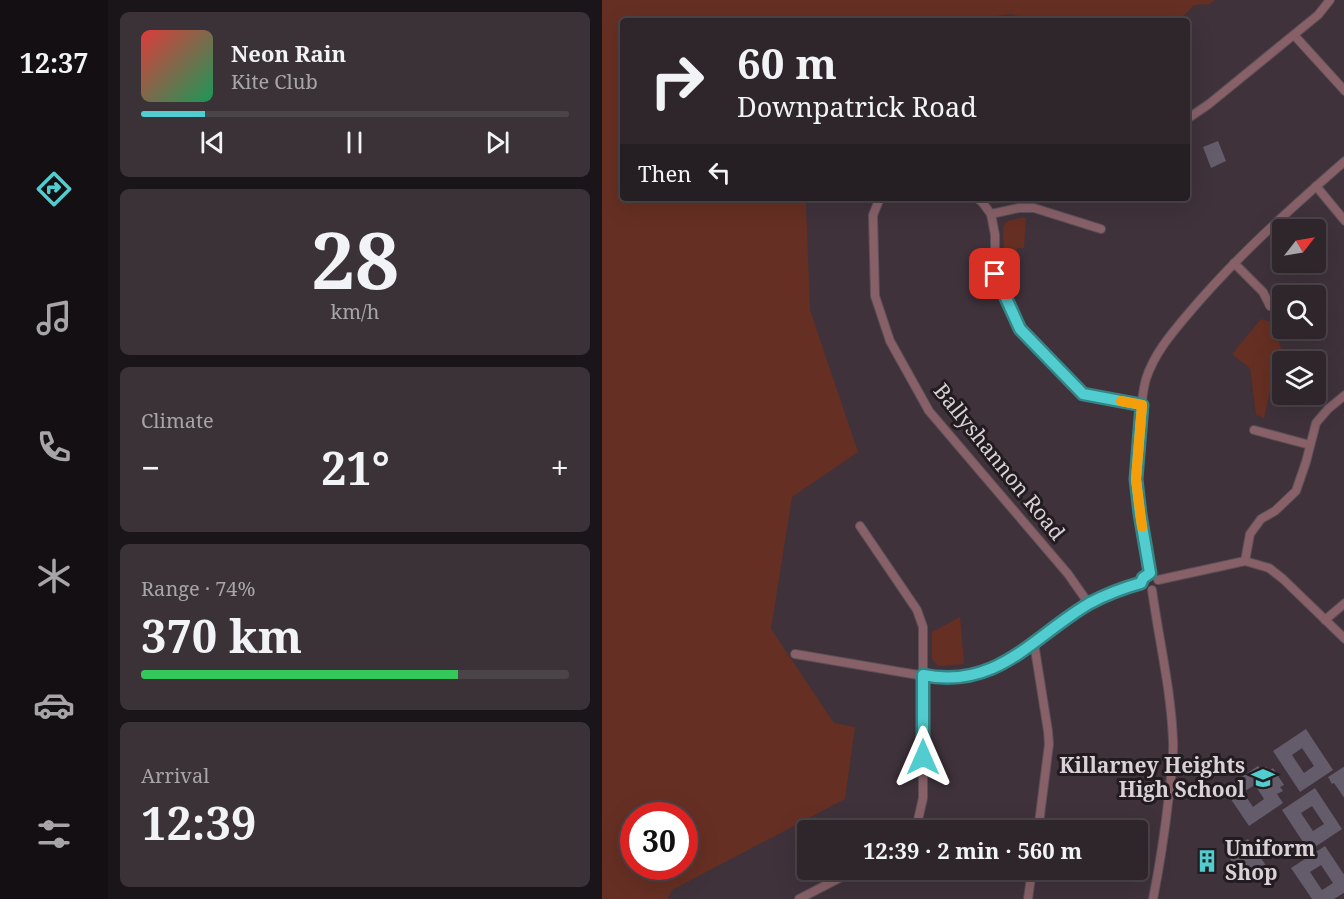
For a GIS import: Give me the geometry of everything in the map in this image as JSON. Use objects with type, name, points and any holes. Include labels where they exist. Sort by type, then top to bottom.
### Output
[{"type":"street","points":[[1190,116],[1294,35],[1318,15],[1330,0]]},
{"type":"street","points":[[1294,35],[1344,92]]},
{"type":"street","points":[[1150,573],[1136,479],[1146,379],[1157,355],[1171,334],[1234,263],[1297,201],[1344,161]]},
{"type":"street","points":[[1316,186],[1344,221]]},
{"type":"street","name":"Ballyshannon Road","points":[[879,201],[873,215],[875,296],[890,341],[929,411],[1068,574],[1089,604]]},
{"type":"street","points":[[981,201],[991,214],[995,235],[995,274],[1020,329],[1083,394],[1142,405]]},
{"type":"street","points":[[991,214],[1019,208],[1034,208],[1101,229]]},
{"type":"street","points":[[1234,263],[1263,292],[1270,306]]},
{"type":"street","points":[[1245,561],[1250,534],[1261,519],[1275,511],[1296,491],[1316,423],[1344,395]]},
{"type":"street","points":[[1254,430],[1310,445]]},
{"type":"street","points":[[860,526],[917,610],[923,627],[923,798],[918,820]]},
{"type":"street","points":[[1158,580],[1245,561],[1269,568],[1344,639]]},
{"type":"street","points":[[1141,583],[1146,590],[1157,587],[1158,580],[1150,573]]},
{"type":"street","points":[[795,654],[936,678],[960,678],[983,673],[1007,662],[1089,604],[1114,591],[1141,583],[1143,578],[1150,573]]},
{"type":"street","points":[[1152,590],[1174,743],[1166,826],[1152,899]]},
{"type":"street","points":[[1325,620],[1344,603]]},
{"type":"street","points":[[1034,643],[1049,744],[1039,820]]},
{"type":"street","points":[[799,899],[836,880]]},
{"type":"street","points":[[1028,899],[1031,880]]},
{"type":"shaded area","points":[[602,0],[1215,0],[1210,4],[1194,5],[1182,18],[1028,18],[1011,14],[980,18],[620,18],[620,201],[807,201],[810,310],[858,452],[792,497],[771,629],[834,723],[855,727],[845,799],[805,820],[797,820],[797,824],[698,876],[698,802],[620,802],[620,880],[691,880],[672,890],[668,899],[602,899]]},
{"type":"shaded area","points":[[1026,218],[1024,248],[1017,248],[1016,256],[1004,250],[1003,227],[1007,221]]},
{"type":"shaded area","points":[[1261,319],[1272,321],[1272,339],[1278,339],[1282,351],[1272,351],[1272,382],[1264,418],[1256,415],[1250,368],[1232,354]]},
{"type":"shaded area","points":[[960,617],[964,664],[938,666],[932,659],[932,632]]},
{"type":"building","points":[[1218,141],[1226,161],[1211,168],[1203,147]]},
{"type":"building","points":[[1306,729],[1333,770],[1300,792],[1273,751]],"holes":[[[1302,748],[1314,766],[1304,773],[1292,755]]]},
{"type":"building","points":[[1258,766],[1261,770],[1266,767],[1269,771],[1273,768],[1284,785],[1280,787],[1283,791],[1277,794],[1283,803],[1249,826],[1224,789]],"holes":[[[1255,785],[1264,799],[1253,807],[1243,792]]]},
{"type":"building","points":[[1345,766],[1345,799],[1328,777]]},
{"type":"building","points":[[1315,788],[1342,829],[1309,851],[1282,810]],"holes":[[[1312,806],[1324,824],[1313,831],[1301,813]]]},
{"type":"building","points":[[1248,839],[1267,867],[1258,872],[1261,876],[1251,883],[1248,879],[1245,881],[1226,853],[1229,851],[1226,847],[1237,840],[1240,844]]},
{"type":"building","points":[[1325,846],[1345,876],[1345,892],[1334,899],[1312,899],[1291,868]],"holes":[[[1321,865],[1333,883],[1322,890],[1310,872]]]},
{"type":"building","name":"Uniform Shop","points":[[1208,853],[1212,855],[1206,868],[1202,866]]},
{"type":"slow traffic","points":[[1121,401],[1142,405],[1136,479],[1142,527]]},
{"type":"place","name":"Killarney Heights High School","points":[[1263,778]]},
{"type":"place","name":"Uniform Shop","points":[[1207,861]]},
{"type":"route","points":[[923,757],[923,675],[936,678],[960,678],[983,673],[1007,662],[1089,604],[1114,591],[1141,583],[1143,578],[1150,573],[1136,479],[1142,405],[1083,394],[1020,329],[995,274]]}]
